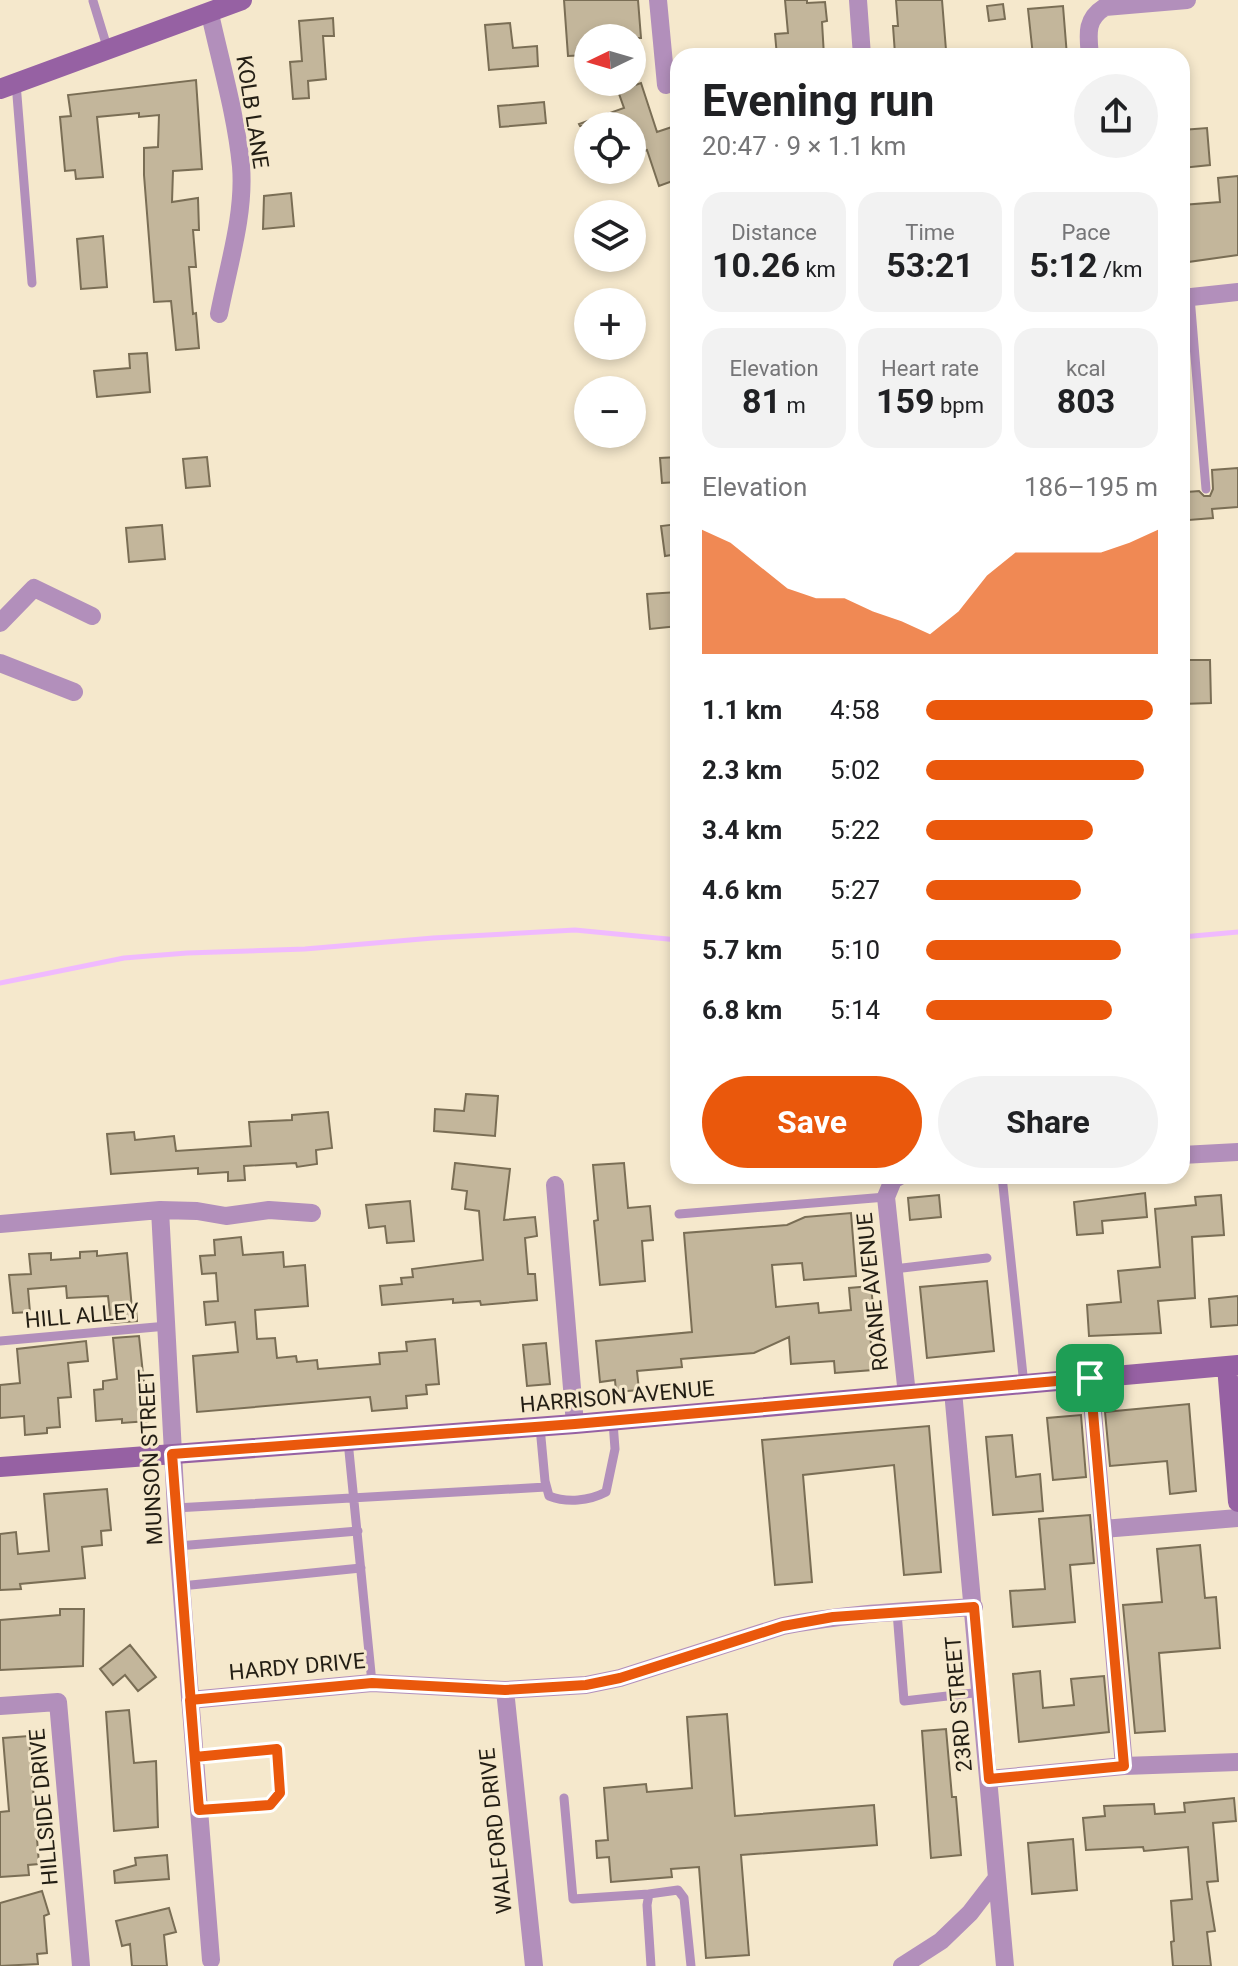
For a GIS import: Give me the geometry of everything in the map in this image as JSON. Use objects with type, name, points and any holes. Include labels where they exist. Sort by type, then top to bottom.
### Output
[{"type":"main road","points":[[8,86],[108,50],[210,7],[242,0]]},
{"type":"main road","points":[[1232,1365],[1238,1502]]},
{"type":"main road","name":"HARRISON AVENUE","points":[[0,1467],[613,1421],[1232,1365]]},
{"type":"street","points":[[658,0],[666,85]]},
{"type":"street","points":[[858,0],[861,48]]},
{"type":"street","points":[[1089,48],[1090,21],[1105,7],[1187,0]]},
{"type":"street","name":"KOLB LANE","points":[[210,7],[241,168],[239,206],[219,314]]},
{"type":"street","points":[[1190,297],[1238,292]]},
{"type":"street","points":[[0,623],[34,588],[92,616]]},
{"type":"street","points":[[0,663],[74,692]]},
{"type":"street","points":[[1190,1155],[1238,1152]]},
{"type":"street","points":[[555,1185],[575,1424]]},
{"type":"street","name":"ROANE AVENUE","points":[[892,1186],[894,1269],[907,1395]]},
{"type":"street","points":[[0,1224],[160,1210],[226,1216],[269,1210],[312,1213]]},
{"type":"street","name":"MUNSON STREET","points":[[160,1210],[175,1508],[211,1960]]},
{"type":"street","points":[[1090,1378],[1124,1766]]},
{"type":"street","name":"23RD STREET","points":[[953,1391],[1005,1966]]},
{"type":"street","points":[[1103,1529],[1238,1518]]},
{"type":"street","name":"HARDY DRIVE","points":[[190,1700],[372,1683],[505,1690],[602,1682],[783,1626],[833,1617],[974,1607]]},
{"type":"street","name":"WALFORD DRIVE","points":[[505,1690],[534,1966]]},
{"type":"street","name":"HILLSIDE DRIVE","points":[[0,1706],[58,1702],[81,1966]]},
{"type":"street","points":[[989,1779],[1124,1766],[1238,1762]]},
{"type":"street","points":[[902,1966],[941,1941],[970,1913],[997,1878]]},
{"type":"lane","points":[[93,1],[108,50]]},
{"type":"lane","points":[[8,86],[32,283]]},
{"type":"lane","points":[[1190,335],[1206,489]]},
{"type":"lane","points":[[1003,1184],[1024,1385]]},
{"type":"lane","points":[[679,1214],[892,1186]]},
{"type":"lane","points":[[894,1269],[987,1258]]},
{"type":"lane","name":"HILL ALLEY","points":[[0,1341],[167,1326]]},
{"type":"lane","points":[[540,1427],[549,1496],[559,1500],[595,1498],[606,1492],[615,1449],[613,1421]]},
{"type":"lane","points":[[348,1441],[372,1683]]},
{"type":"lane","points":[[175,1508],[546,1487]]},
{"type":"lane","points":[[178,1546],[358,1531]]},
{"type":"lane","points":[[181,1586],[361,1568]]},
{"type":"lane","points":[[897,1612],[904,1701],[982,1692]]},
{"type":"lane","points":[[195,1757],[277,1749],[280,1793],[270,1805],[199,1810]]},
{"type":"lane","points":[[564,1798],[573,1899],[678,1890],[684,1898],[691,1966]]},
{"type":"lane","points":[[649,1894],[651,1966]]},
{"type":"building","points":[[564,0],[638,0],[640,24],[574,24],[574,56],[568,56]]},
{"type":"building","points":[[785,0],[825,2],[827,21],[822,22],[824,48],[776,48],[775,34],[788,33]]},
{"type":"building","points":[[896,0],[942,0],[946,48],[895,48],[893,26],[898,26]]},
{"type":"building","points":[[1003,4],[1005,19],[989,21],[987,6]]},
{"type":"building","points":[[1063,6],[1066,48],[1032,48],[1028,9]]},
{"type":"building","points":[[333,18],[334,36],[323,36],[326,79],[308,81],[309,98],[293,99],[290,62],[302,61],[299,21]]},
{"type":"building","points":[[510,23],[513,48],[537,46],[538,66],[489,70],[485,25]]},
{"type":"building","points":[[196,80],[202,169],[173,171],[172,202],[198,198],[199,230],[193,230],[196,267],[189,267],[199,348],[176,350],[171,301],[154,302],[144,175],[144,148],[158,147],[159,115],[139,117],[139,113],[97,117],[103,177],[76,179],[75,170],[65,171],[60,117],[71,116],[68,95]]},
{"type":"building","points":[[620,96],[645,96],[657,132],[670,128],[670,182],[659,186],[646,150],[646,112],[613,112],[624,108]]},
{"type":"building","points":[[544,102],[546,123],[500,127],[498,106]]},
{"type":"building","points":[[1207,128],[1210,165],[1190,167],[1190,129]]},
{"type":"building","points":[[1238,176],[1238,255],[1190,262],[1190,204],[1220,202],[1218,178]]},
{"type":"building","points":[[291,193],[294,226],[263,229],[264,196]]},
{"type":"building","points":[[103,236],[107,287],[81,289],[77,239]]},
{"type":"building","points":[[147,353],[150,392],[97,397],[94,371],[130,368],[129,354]]},
{"type":"building","points":[[207,457],[210,486],[186,488],[183,459]]},
{"type":"building","points":[[670,457],[670,482],[662,483],[660,458]]},
{"type":"building","points":[[1238,468],[1238,507],[1212,509],[1213,518],[1190,520],[1190,492],[1199,491],[1204,496],[1210,496],[1213,489],[1212,470]]},
{"type":"building","points":[[162,525],[165,559],[129,562],[126,528]]},
{"type":"building","points":[[670,525],[670,555],[665,556],[661,526]]},
{"type":"building","points":[[670,593],[670,627],[650,629],[647,594]]},
{"type":"building","points":[[1190,660],[1210,660],[1211,703],[1190,704]]},
{"type":"building","points":[[466,1094],[498,1096],[495,1136],[434,1131],[435,1109],[464,1111]]},
{"type":"building","points":[[328,1112],[332,1148],[316,1150],[317,1164],[297,1167],[296,1163],[244,1166],[245,1180],[228,1181],[228,1172],[198,1174],[198,1168],[111,1174],[107,1134],[134,1132],[135,1140],[174,1136],[176,1151],[251,1146],[249,1122],[292,1120],[292,1115]]},
{"type":"building","points":[[455,1163],[510,1169],[504,1220],[535,1217],[537,1236],[525,1238],[528,1274],[535,1274],[537,1300],[481,1305],[480,1301],[453,1303],[453,1299],[382,1305],[380,1286],[402,1284],[401,1278],[413,1277],[412,1269],[483,1260],[479,1211],[465,1209],[467,1191],[452,1189]]},
{"type":"building","points":[[624,1163],[628,1208],[650,1206],[653,1240],[642,1241],[645,1281],[600,1285],[593,1165]]},
{"type":"building","points":[[1145,1193],[1147,1217],[1102,1221],[1103,1233],[1077,1235],[1074,1202]]},
{"type":"building","points":[[939,1195],[941,1217],[910,1220],[908,1198]]},
{"type":"building","points":[[1221,1195],[1224,1235],[1192,1237],[1195,1298],[1158,1301],[1161,1333],[1089,1336],[1087,1305],[1121,1302],[1118,1271],[1160,1267],[1155,1209],[1196,1205],[1195,1197]]},
{"type":"building","points":[[410,1201],[414,1241],[387,1243],[385,1226],[369,1228],[366,1205]]},
{"type":"building","points":[[851,1213],[856,1276],[804,1280],[802,1263],[772,1265],[776,1307],[818,1303],[819,1313],[851,1310],[849,1288],[871,1286],[873,1306],[868,1306],[873,1370],[835,1373],[834,1361],[791,1364],[789,1337],[754,1353],[681,1359],[682,1367],[637,1371],[639,1390],[616,1392],[615,1380],[600,1382],[596,1341],[692,1332],[684,1233],[787,1225],[805,1217]]},
{"type":"building","points":[[241,1237],[243,1255],[283,1252],[284,1267],[305,1265],[308,1306],[255,1310],[257,1339],[275,1338],[277,1358],[296,1356],[297,1362],[317,1360],[318,1369],[380,1364],[379,1353],[407,1351],[406,1342],[435,1339],[439,1384],[426,1385],[427,1394],[406,1396],[407,1408],[372,1411],[370,1397],[197,1412],[193,1356],[238,1352],[235,1322],[206,1325],[204,1302],[218,1301],[216,1273],[202,1274],[200,1256],[215,1255],[214,1240]]},
{"type":"building","points":[[97,1251],[97,1256],[127,1253],[132,1309],[136,1309],[137,1321],[111,1323],[108,1296],[67,1298],[66,1286],[28,1289],[30,1312],[13,1313],[9,1275],[31,1274],[29,1254],[51,1253],[51,1260],[80,1258],[80,1252]]},
{"type":"building","points":[[987,1281],[994,1351],[927,1358],[920,1287]]},
{"type":"building","points":[[1238,1296],[1238,1325],[1211,1327],[1209,1299]]},
{"type":"building","points":[[139,1336],[148,1421],[96,1421],[94,1390],[103,1389],[103,1381],[117,1379],[113,1338]]},
{"type":"building","points":[[86,1341],[88,1361],[68,1363],[71,1397],[58,1398],[60,1427],[47,1428],[47,1433],[25,1435],[24,1416],[0,1418],[0,1385],[20,1383],[17,1349]]},
{"type":"building","points":[[546,1343],[550,1384],[527,1386],[523,1345]]},
{"type":"building","points":[[1189,1404],[1196,1491],[1170,1494],[1167,1461],[1110,1466],[1105,1412]]},
{"type":"building","points":[[1081,1415],[1086,1477],[1053,1480],[1047,1418]]},
{"type":"building","points":[[929,1426],[941,1572],[904,1575],[894,1465],[803,1475],[812,1582],[775,1585],[762,1440]]},
{"type":"building","points":[[1012,1435],[1016,1477],[1040,1474],[1043,1511],[993,1515],[986,1437]]},
{"type":"building","points":[[107,1489],[111,1530],[101,1531],[102,1545],[82,1547],[85,1578],[20,1584],[21,1589],[0,1590],[0,1534],[16,1532],[18,1554],[49,1551],[44,1494]]},
{"type":"building","points":[[1090,1515],[1094,1563],[1070,1565],[1075,1622],[1013,1627],[1010,1591],[1045,1589],[1039,1519]]},
{"type":"building","points":[[1200,1545],[1205,1598],[1216,1597],[1220,1648],[1159,1653],[1165,1731],[1135,1733],[1123,1605],[1162,1602],[1157,1549]]},
{"type":"building","points":[[60,1609],[84,1609],[83,1666],[0,1670],[0,1620],[60,1615]]},
{"type":"building","points":[[130,1645],[156,1677],[138,1691],[125,1675],[113,1685],[100,1669]]},
{"type":"building","points":[[1040,1671],[1043,1708],[1074,1705],[1071,1679],[1104,1676],[1109,1732],[1019,1742],[1013,1674]]},
{"type":"building","points":[[129,1710],[134,1763],[156,1761],[158,1827],[114,1831],[106,1712]]},
{"type":"building","points":[[727,1714],[735,1816],[874,1805],[877,1845],[741,1855],[749,1955],[706,1958],[699,1867],[671,1869],[672,1877],[611,1882],[609,1857],[597,1858],[596,1841],[608,1840],[604,1788],[646,1784],[647,1792],[692,1788],[687,1717]]},
{"type":"building","points":[[946,1729],[961,1855],[931,1858],[922,1731]]},
{"type":"building","points":[[29,1736],[39,1864],[28,1865],[29,1875],[0,1877],[0,1812],[9,1811],[3,1738]]},
{"type":"building","points":[[1234,1798],[1236,1821],[1213,1823],[1218,1881],[1207,1882],[1215,1931],[1207,1932],[1211,1966],[1173,1966],[1171,1901],[1192,1899],[1188,1847],[1144,1851],[1143,1847],[1086,1850],[1083,1818],[1105,1816],[1104,1806],[1154,1804],[1155,1814],[1185,1812],[1184,1803]]},
{"type":"building","points":[[1073,1839],[1077,1890],[1032,1894],[1028,1843]]},
{"type":"building","points":[[167,1855],[169,1879],[115,1883],[114,1871],[136,1865],[135,1858]]},
{"type":"building","points":[[42,1891],[49,1914],[44,1916],[47,1953],[37,1954],[38,1964],[0,1966],[0,1903]]},
{"type":"building","points":[[169,1908],[176,1932],[164,1935],[167,1966],[132,1966],[130,1944],[122,1946],[116,1921]]},
{"type":"waterway","points":[[0,983],[124,958],[187,953],[305,949],[575,930],[670,939]]},
{"type":"waterway","points":[[1190,936],[1238,932]]},
{"type":"route","points":[[1090,1378],[575,1424],[172,1454],[181,1586],[195,1757],[277,1749],[280,1793],[270,1805],[199,1810],[190,1700],[372,1683],[505,1690],[586,1685],[620,1678],[783,1626],[833,1617],[974,1607],[989,1779],[1124,1766],[1090,1378]]}]
